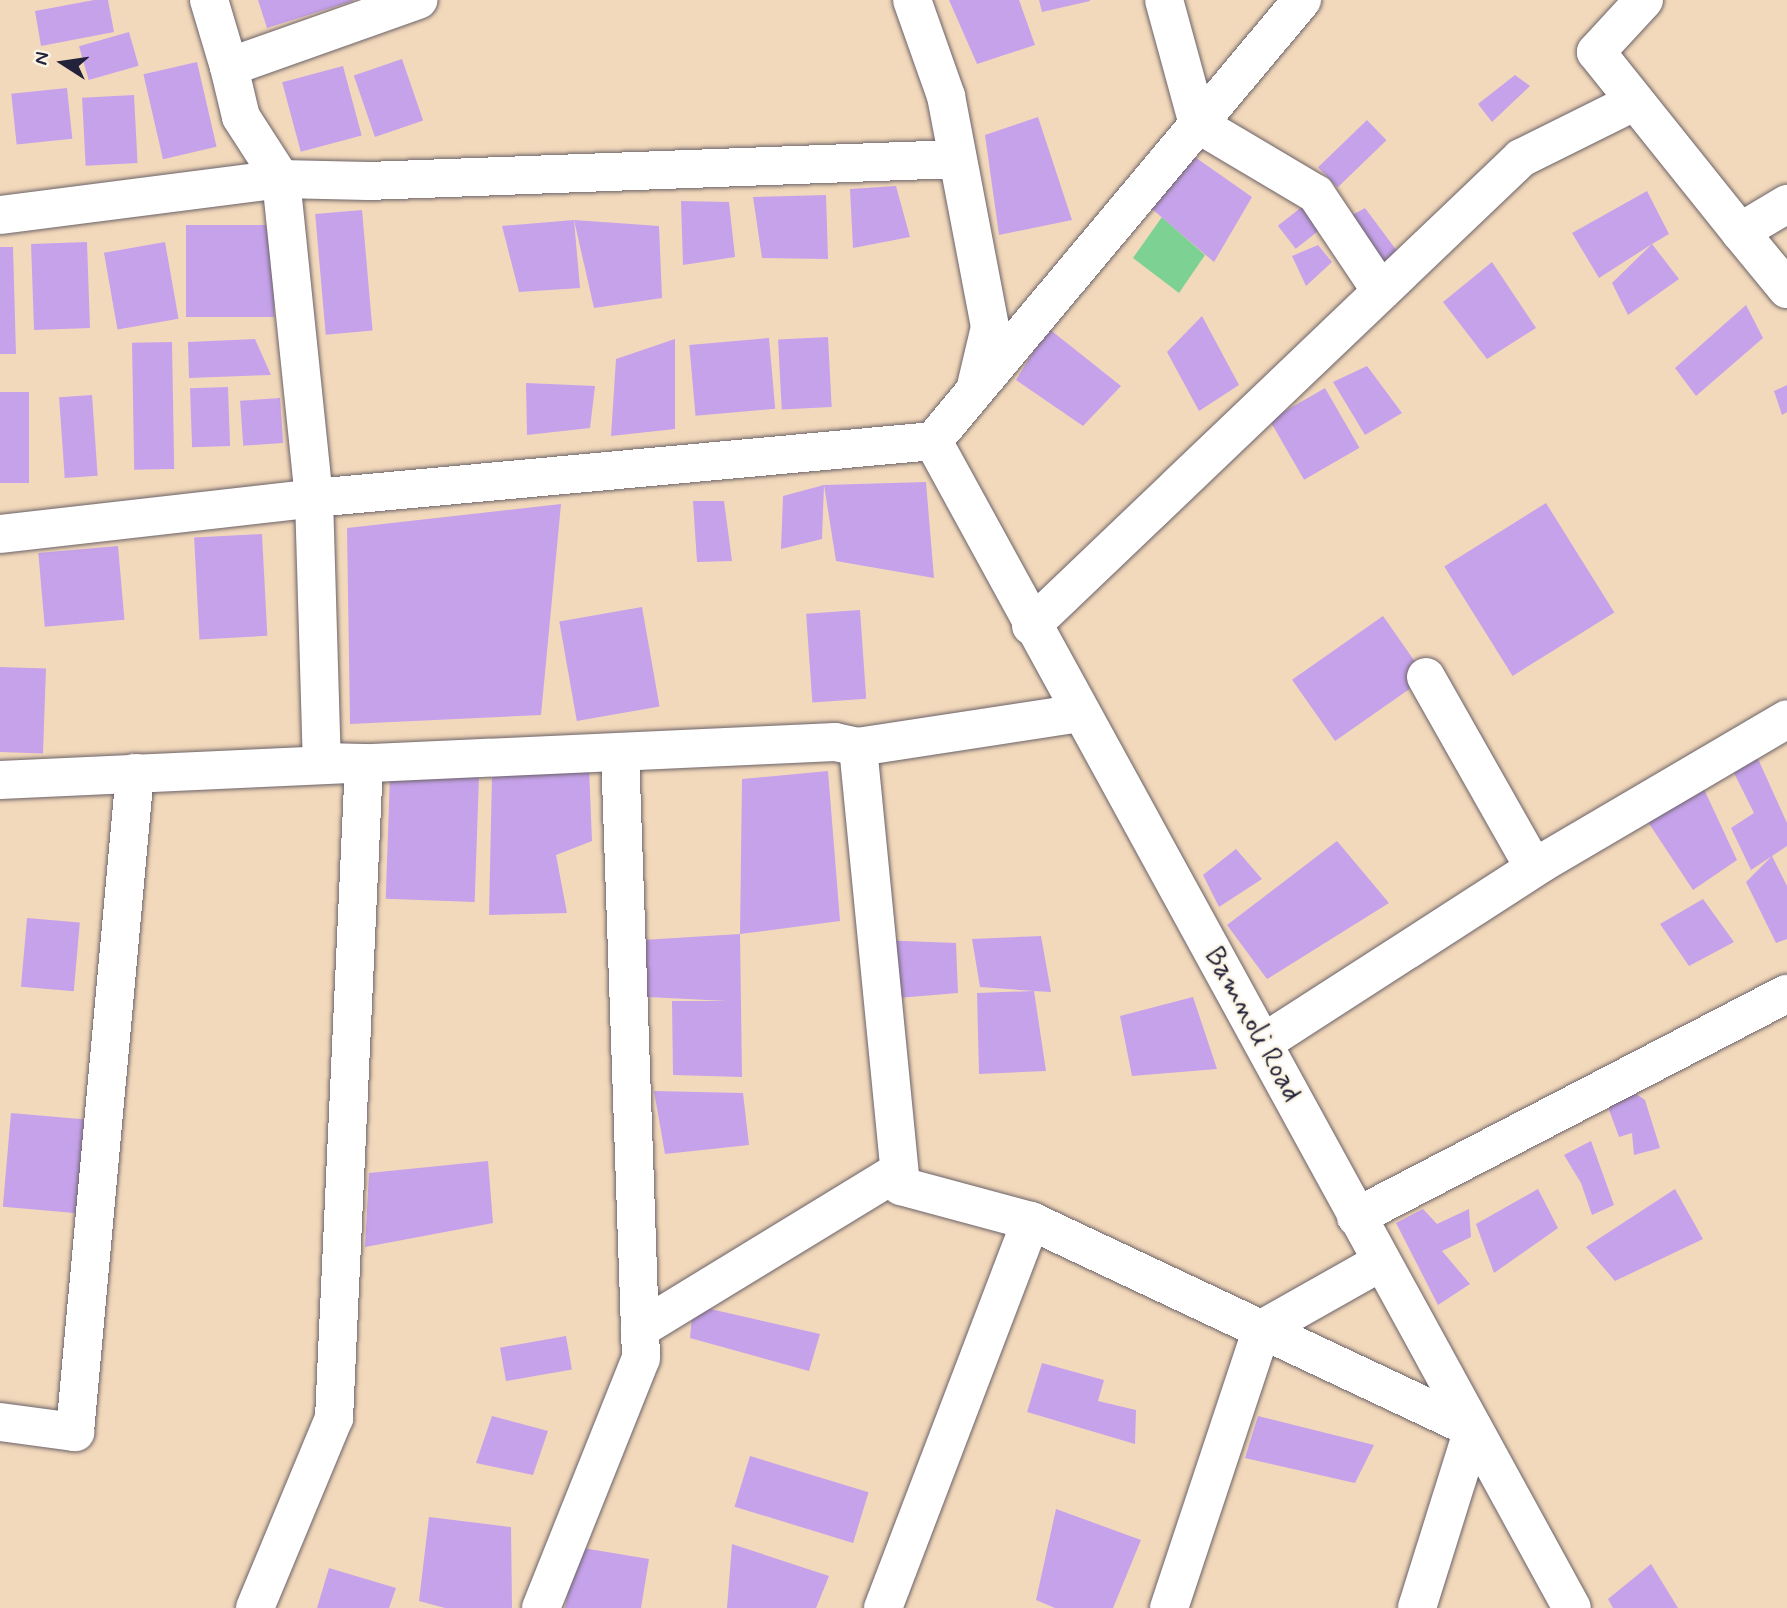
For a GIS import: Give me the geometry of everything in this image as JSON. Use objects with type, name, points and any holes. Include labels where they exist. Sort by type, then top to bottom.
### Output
[{"type":"street","points":[[209,0],[241,117],[281,179],[314,498],[322,762],[364,762]]},
{"type":"street","points":[[229,67],[418,0]]},
{"type":"street","points":[[912,0],[946,96],[990,327],[975,391]]},
{"type":"street","points":[[1164,0],[1199,124],[1315,194],[1381,291]]},
{"type":"street","points":[[0,534],[314,498],[933,442],[1302,0]]},
{"type":"street","points":[[1644,0],[1596,52],[1787,289]]},
{"type":"street","points":[[1031,626],[1521,158],[1634,102]]},
{"type":"street","points":[[0,215],[281,179],[368,181],[958,159]]},
{"type":"street","points":[[1740,232],[1787,204]]},
{"type":"street","name":"Bamnoli Road","points":[[933,442],[1031,626],[1572,1608]]},
{"type":"street","points":[[1426,677],[1534,868]]},
{"type":"street","points":[[0,780],[835,742],[858,747],[1079,713]]},
{"type":"street","points":[[1263,1043],[1534,868],[1787,719]]},
{"type":"street","points":[[858,747],[901,1186],[1031,1220],[1473,1429],[1418,1608]]},
{"type":"street","points":[[541,1608],[641,1358],[620,752]]},
{"type":"street","points":[[255,1608],[334,1418],[364,762]]},
{"type":"street","points":[[0,1422],[75,1432],[135,774]]},
{"type":"street","points":[[1356,1217],[1787,994]]},
{"type":"street","points":[[640,1329],[899,1171]]},
{"type":"street","points":[[883,1608],[1031,1220]]},
{"type":"street","points":[[1169,1608],[1262,1329],[1381,1262]]},
{"type":"green space","points":[[1162,217],[1205,255],[1179,293],[1133,258]]},
{"type":"building","points":[[108,0],[114,32],[41,46],[35,11]]},
{"type":"building","points":[[258,0],[353,0],[353,1],[267,28]]},
{"type":"building","points":[[949,0],[1019,0],[1035,45],[977,64]]},
{"type":"building","points":[[1039,0],[1090,0],[1090,1],[1042,12]]},
{"type":"building","points":[[129,32],[139,66],[89,80],[79,46]]},
{"type":"building","points":[[402,59],[423,120],[375,137],[354,76]]},
{"type":"building","points":[[197,62],[217,147],[163,159],[143,74]]},
{"type":"building","points":[[343,66],[362,136],[301,152],[282,82]]},
{"type":"building","points":[[1515,75],[1530,86],[1492,122],[1478,104]]},
{"type":"building","points":[[67,88],[72,139],[17,145],[11,94]]},
{"type":"building","points":[[134,95],[138,163],[86,166],[82,98]]},
{"type":"building","points":[[1038,117],[1072,220],[999,235],[985,135]]},
{"type":"building","points":[[1367,120],[1386,140],[1338,187],[1318,167]]},
{"type":"building","points":[[1192,155],[1252,197],[1214,262],[1152,209]]},
{"type":"building","points":[[896,186],[910,237],[853,248],[850,189]]},
{"type":"building","points":[[1647,191],[1669,234],[1599,278],[1572,233]]},
{"type":"building","points":[[826,195],[828,259],[762,258],[753,197]]},
{"type":"building","points":[[681,201],[729,202],[735,257],[683,265]]},
{"type":"building","points":[[1307,203],[1325,226],[1296,249],[1278,226]]},
{"type":"building","points":[[1365,208],[1397,251],[1379,265],[1343,220]]},
{"type":"building","points":[[362,210],[373,331],[326,335],[315,214]]},
{"type":"building","points":[[574,220],[580,288],[519,292],[502,226]]},
{"type":"building","points":[[574,220],[659,226],[662,298],[594,308]]},
{"type":"building","points":[[186,225],[274,225],[274,317],[186,317]]},
{"type":"building","points":[[87,242],[90,328],[34,330],[31,244]]},
{"type":"building","points":[[165,242],[179,319],[117,330],[104,253]]},
{"type":"building","points":[[1652,244],[1679,279],[1628,315],[1612,283]]},
{"type":"building","points":[[1318,245],[1332,262],[1306,286],[1292,256]]},
{"type":"building","points":[[0,247],[13,247],[16,354],[0,354]]},
{"type":"building","points":[[1492,262],[1536,328],[1487,359],[1443,302]]},
{"type":"building","points":[[1746,305],[1763,338],[1696,396],[1675,368]]},
{"type":"building","points":[[1202,316],[1239,385],[1199,411],[1167,352]]},
{"type":"building","points":[[1048,328],[1121,386],[1083,426],[1016,380]]},
{"type":"building","points":[[828,337],[832,407],[782,410],[778,340]]},
{"type":"building","points":[[769,338],[775,409],[695,416],[689,345]]},
{"type":"building","points":[[255,339],[271,375],[189,378],[188,342]]},
{"type":"building","points":[[675,339],[675,429],[611,436],[616,359]]},
{"type":"building","points":[[172,342],[174,469],[134,470],[132,343]]},
{"type":"building","points":[[1367,366],[1402,413],[1365,435],[1333,382]]},
{"type":"building","points":[[526,383],[595,386],[590,428],[527,435]]},
{"type":"building","points":[[1787,385],[1787,412],[1782,415],[1774,391]]},
{"type":"building","points":[[228,387],[230,446],[192,447],[190,388]]},
{"type":"building","points":[[1325,388],[1360,448],[1304,480],[1270,420]]},
{"type":"building","points":[[0,392],[29,392],[29,483],[0,483]]},
{"type":"building","points":[[92,395],[98,476],[65,478],[59,397]]},
{"type":"building","points":[[280,398],[283,443],[243,446],[240,401]]},
{"type":"building","points":[[926,482],[934,578],[836,561],[824,485]]},
{"type":"building","points":[[824,485],[822,539],[781,549],[783,496]]},
{"type":"building","points":[[693,501],[724,501],[732,561],[697,562]]},
{"type":"building","points":[[1546,503],[1614,612],[1513,676],[1444,567]]},
{"type":"building","points":[[561,504],[541,715],[350,724],[347,528]]},
{"type":"building","points":[[262,534],[267,636],[199,639],[194,538]]},
{"type":"building","points":[[118,546],[124,620],[45,627],[38,553]]},
{"type":"building","points":[[642,607],[660,706],[577,721],[559,622]]},
{"type":"building","points":[[860,610],[866,699],[812,703],[806,614]]},
{"type":"building","points":[[1383,616],[1426,677],[1335,741],[1292,680]]},
{"type":"building","points":[[0,667],[46,669],[43,754],[0,752]]},
{"type":"building","points":[[1754,750],[1787,823],[1787,846],[1751,870],[1731,828],[1754,813],[1725,755]]},
{"type":"building","points":[[589,767],[592,841],[556,855],[567,913],[489,915],[492,774]]},
{"type":"building","points":[[828,771],[840,921],[740,934],[742,779]]},
{"type":"building","points":[[1696,772],[1737,860],[1693,890],[1642,813]]},
{"type":"building","points":[[390,774],[479,777],[475,902],[386,899]]},
{"type":"building","points":[[1337,841],[1389,903],[1267,979],[1227,925]]},
{"type":"building","points":[[1236,849],[1262,879],[1219,907],[1203,875]]},
{"type":"building","points":[[1772,856],[1787,886],[1787,939],[1776,943],[1746,882]]},
{"type":"building","points":[[1703,899],[1734,942],[1689,966],[1660,924]]},
{"type":"building","points":[[27,918],[80,923],[74,991],[21,987]]},
{"type":"building","points":[[740,934],[742,1077],[673,1075],[672,1001],[727,1001],[628,996],[626,941]]},
{"type":"building","points":[[1041,936],[1051,992],[980,987],[972,939]]},
{"type":"building","points":[[877,940],[956,943],[958,993],[898,998]]},
{"type":"building","points":[[1034,991],[1046,1071],[979,1074],[977,993]]},
{"type":"building","points":[[1193,997],[1217,1069],[1132,1076],[1120,1016]]},
{"type":"building","points":[[1629,1089],[1645,1100],[1660,1148],[1634,1155],[1632,1133],[1619,1137],[1608,1107]]},
{"type":"building","points":[[654,1091],[743,1093],[749,1145],[665,1154]]},
{"type":"building","points":[[11,1113],[86,1120],[78,1213],[3,1207]]},
{"type":"building","points":[[1591,1141],[1614,1205],[1592,1215],[1581,1183],[1564,1155]]},
{"type":"building","points":[[488,1161],[493,1223],[365,1247],[369,1173]]},
{"type":"building","points":[[1538,1189],[1558,1228],[1494,1273],[1476,1224]]},
{"type":"building","points":[[1675,1189],[1703,1239],[1615,1281],[1586,1247]]},
{"type":"building","points":[[1423,1209],[1437,1224],[1469,1209],[1471,1237],[1442,1251],[1470,1284],[1438,1305],[1396,1223]]},
{"type":"building","points":[[693,1305],[820,1334],[809,1371],[690,1338]]},
{"type":"building","points":[[566,1336],[572,1369],[506,1381],[500,1348]]},
{"type":"building","points":[[1042,1363],[1104,1380],[1098,1401],[1136,1410],[1135,1444],[1027,1412]]},
{"type":"building","points":[[492,1416],[548,1431],[533,1475],[476,1463]]},
{"type":"building","points":[[1258,1416],[1374,1445],[1355,1483],[1245,1458]]},
{"type":"building","points":[[750,1456],[869,1492],[853,1543],[735,1507]]},
{"type":"building","points":[[1056,1509],[1141,1540],[1113,1608],[1055,1608],[1036,1600]]},
{"type":"building","points":[[429,1517],[511,1527],[512,1608],[445,1608],[419,1601]]},
{"type":"building","points":[[732,1544],[829,1576],[816,1608],[727,1608]]},
{"type":"building","points":[[577,1547],[649,1559],[641,1608],[565,1608]]},
{"type":"building","points":[[1651,1564],[1678,1608],[1613,1608],[1608,1599]]},
{"type":"building","points":[[329,1568],[396,1588],[389,1608],[317,1608]]}]
